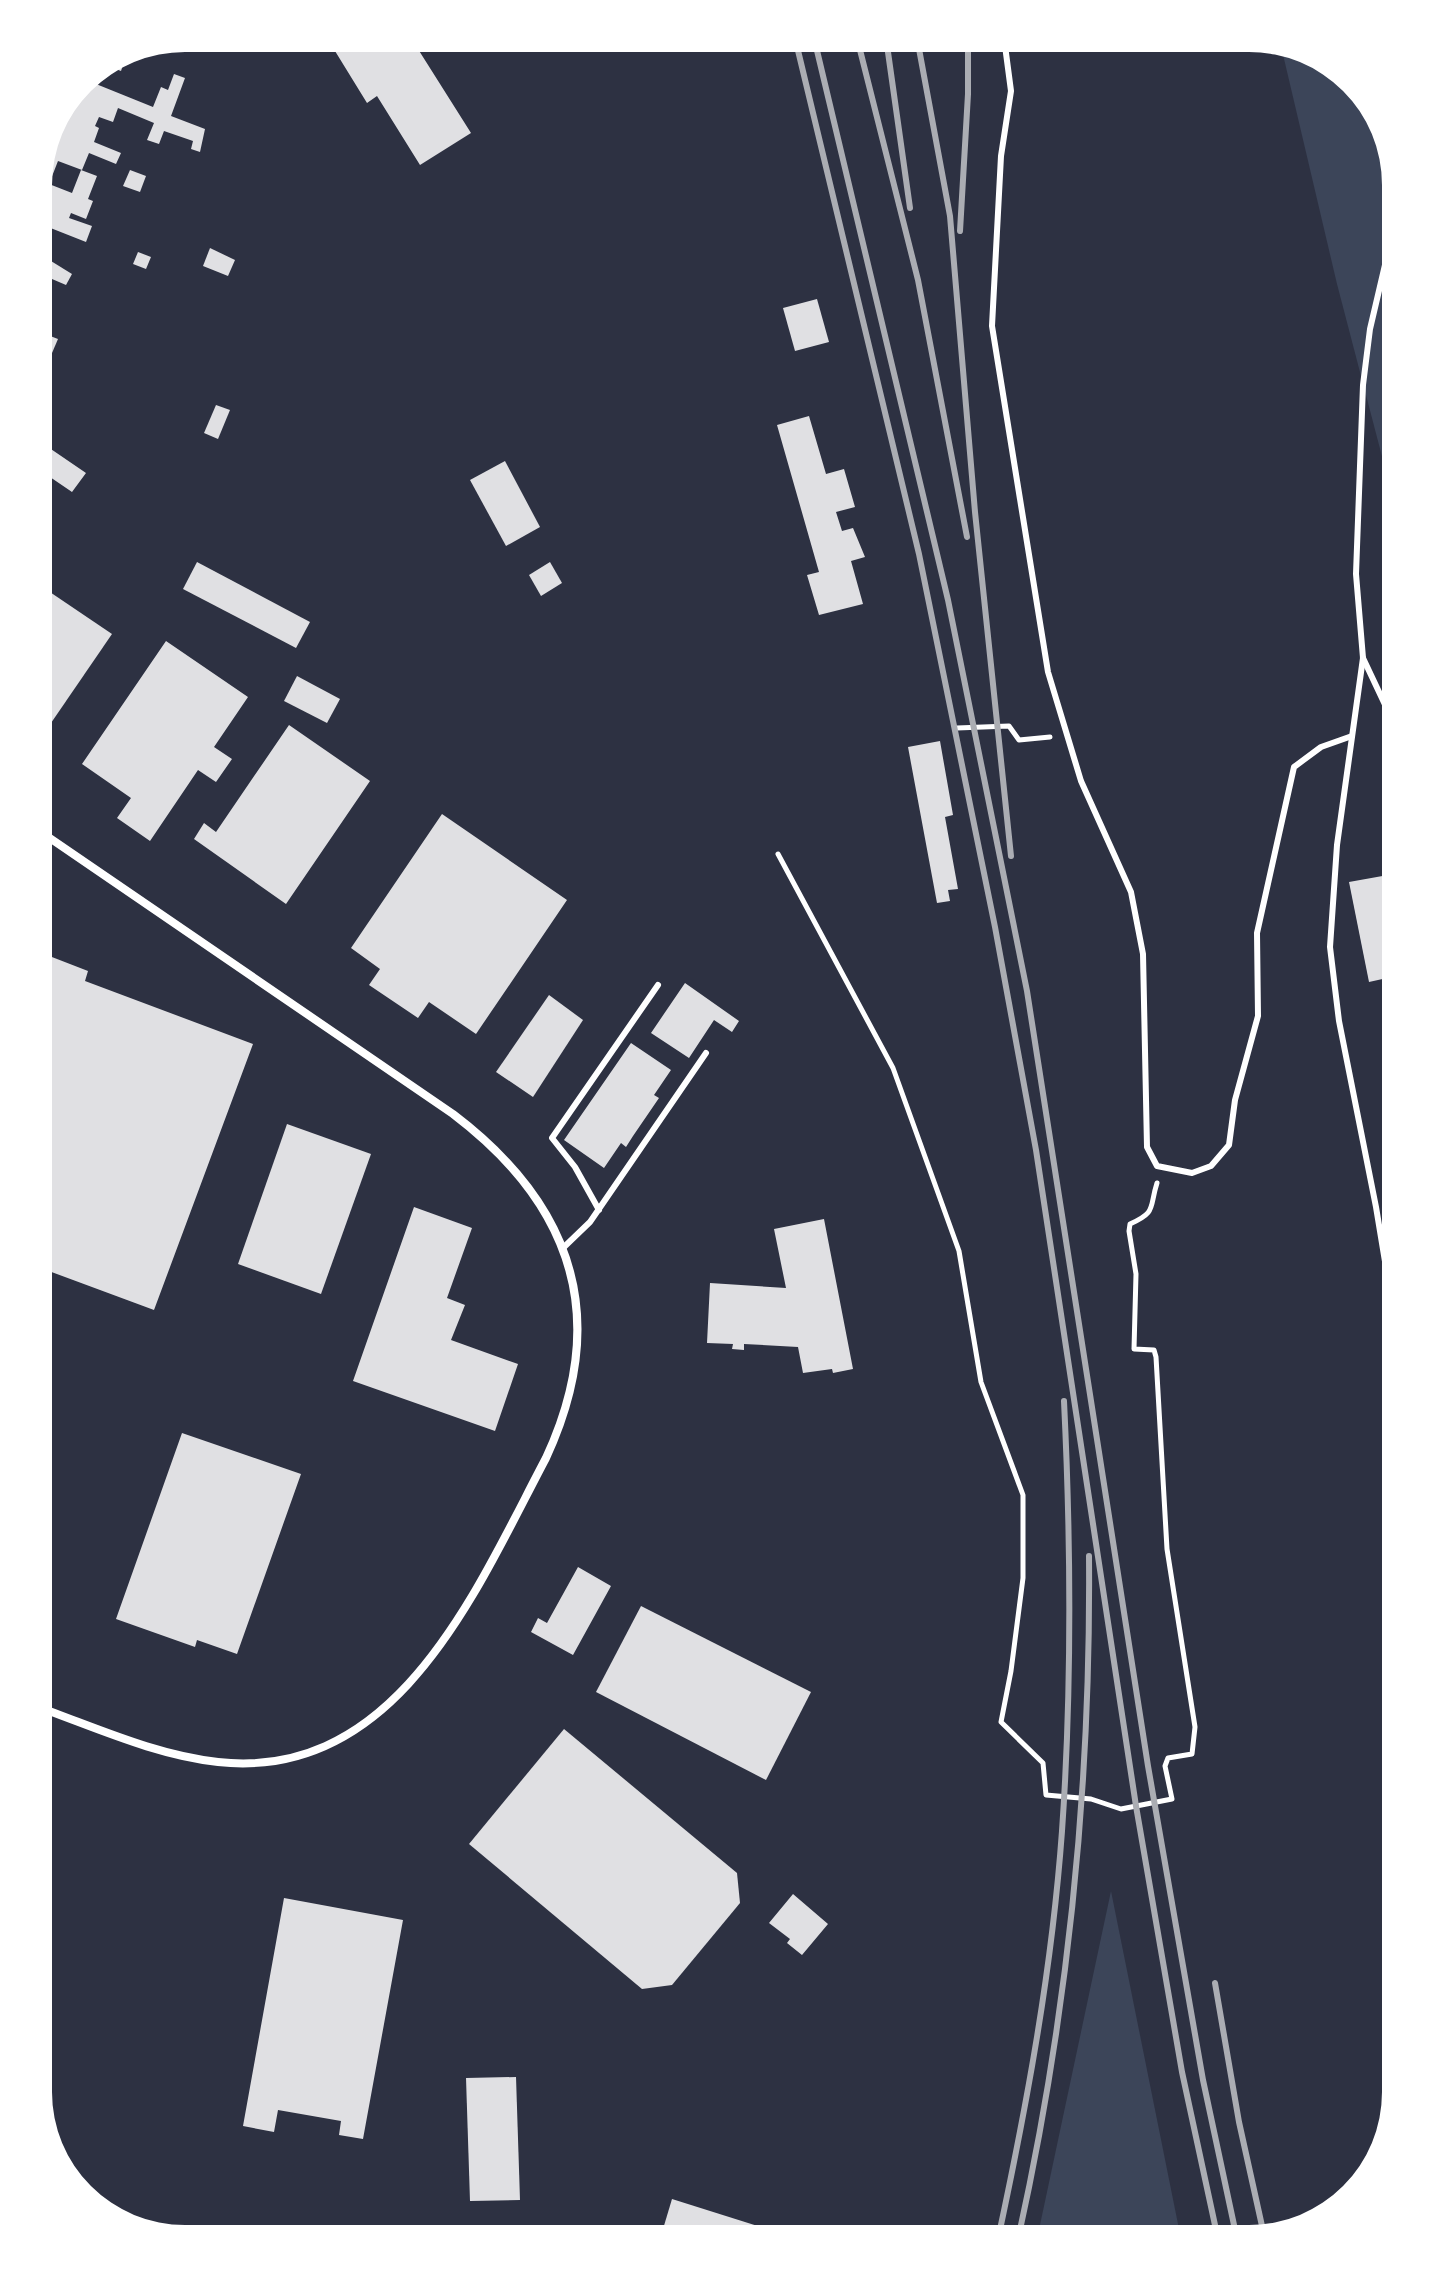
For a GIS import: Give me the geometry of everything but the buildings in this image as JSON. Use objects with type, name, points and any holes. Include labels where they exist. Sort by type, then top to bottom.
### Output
[{"type":"street","points":[[52,840],[472,1128],[491,1145],[528,1185],[563,1248],[576,1295],[578,1343],[571,1389],[556,1437],[448,1634],[390,1705],[350,1733],[327,1744],[300,1754],[245,1762],[219,1762],[166,1752],[52,1712]]},
{"type":"lane","points":[[1006,52],[1011,91],[1001,156],[992,326],[1048,672],[1081,781],[1131,892],[1143,954],[1147,1147],[1157,1166],[1192,1173],[1211,1166],[1229,1145],[1235,1100],[1258,1016],[1257,933],[1294,767],[1321,747],[1352,736]]},
{"type":"lane","points":[[1382,278],[1370,329],[1363,385],[1356,574],[1363,658],[1337,845],[1330,947],[1339,1021],[1382,1243]]},
{"type":"lane","points":[[1363,658],[1382,698]]},
{"type":"lane","points":[[599,1210],[575,1167],[552,1138],[658,985]]},
{"type":"lane","points":[[563,1248],[599,1210],[706,1053]]},
{"type":"path","points":[[957,728],[1009,726],[1019,740],[1067,736]]},
{"type":"path","points":[[778,854],[893,1068],[904,1096],[959,1251],[981,1382],[1023,1495],[1023,1578],[1001,1722],[1043,1763],[1046,1795],[1091,1799],[1121,1809],[1172,1799],[1165,1766],[1168,1758],[1192,1754],[1194,1748],[1195,1727],[1167,1549],[1156,1357],[1154,1350],[1134,1349],[1136,1274],[1130,1224],[1145,1218],[1150,1212],[1162,1167]]},
{"type":"shaded area","points":[[1284,57],[1323,74],[1349,97],[1368,126],[1377,151],[1382,185],[1382,456],[1337,284]]},
{"type":"shaded area","points":[[1111,1891],[1178,2225],[1040,2225]]},
{"type":"railway","points":[[798,52],[919,554],[995,927],[1036,1150],[1136,1806],[1182,2072],[1215,2225]]},
{"type":"railway","points":[[817,52],[948,600],[1027,991],[1148,1766],[1203,2080],[1234,2225]]},
{"type":"railway","points":[[861,52],[918,280],[967,537]]},
{"type":"railway","points":[[888,52],[910,208]]},
{"type":"railway","points":[[920,52],[950,216],[975,512],[1011,856]]},
{"type":"railway","points":[[960,231],[968,52]]},
{"type":"railway","points":[[1001,2225],[1037,2036],[1052,1934],[1062,1831],[1068,1724],[1069,1616],[1064,1401]]},
{"type":"railway","points":[[1021,2225],[1050,2070],[1073,1899],[1086,1728],[1089,1556]]},
{"type":"railway","points":[[1215,1983],[1239,2122],[1262,2224]]}]
